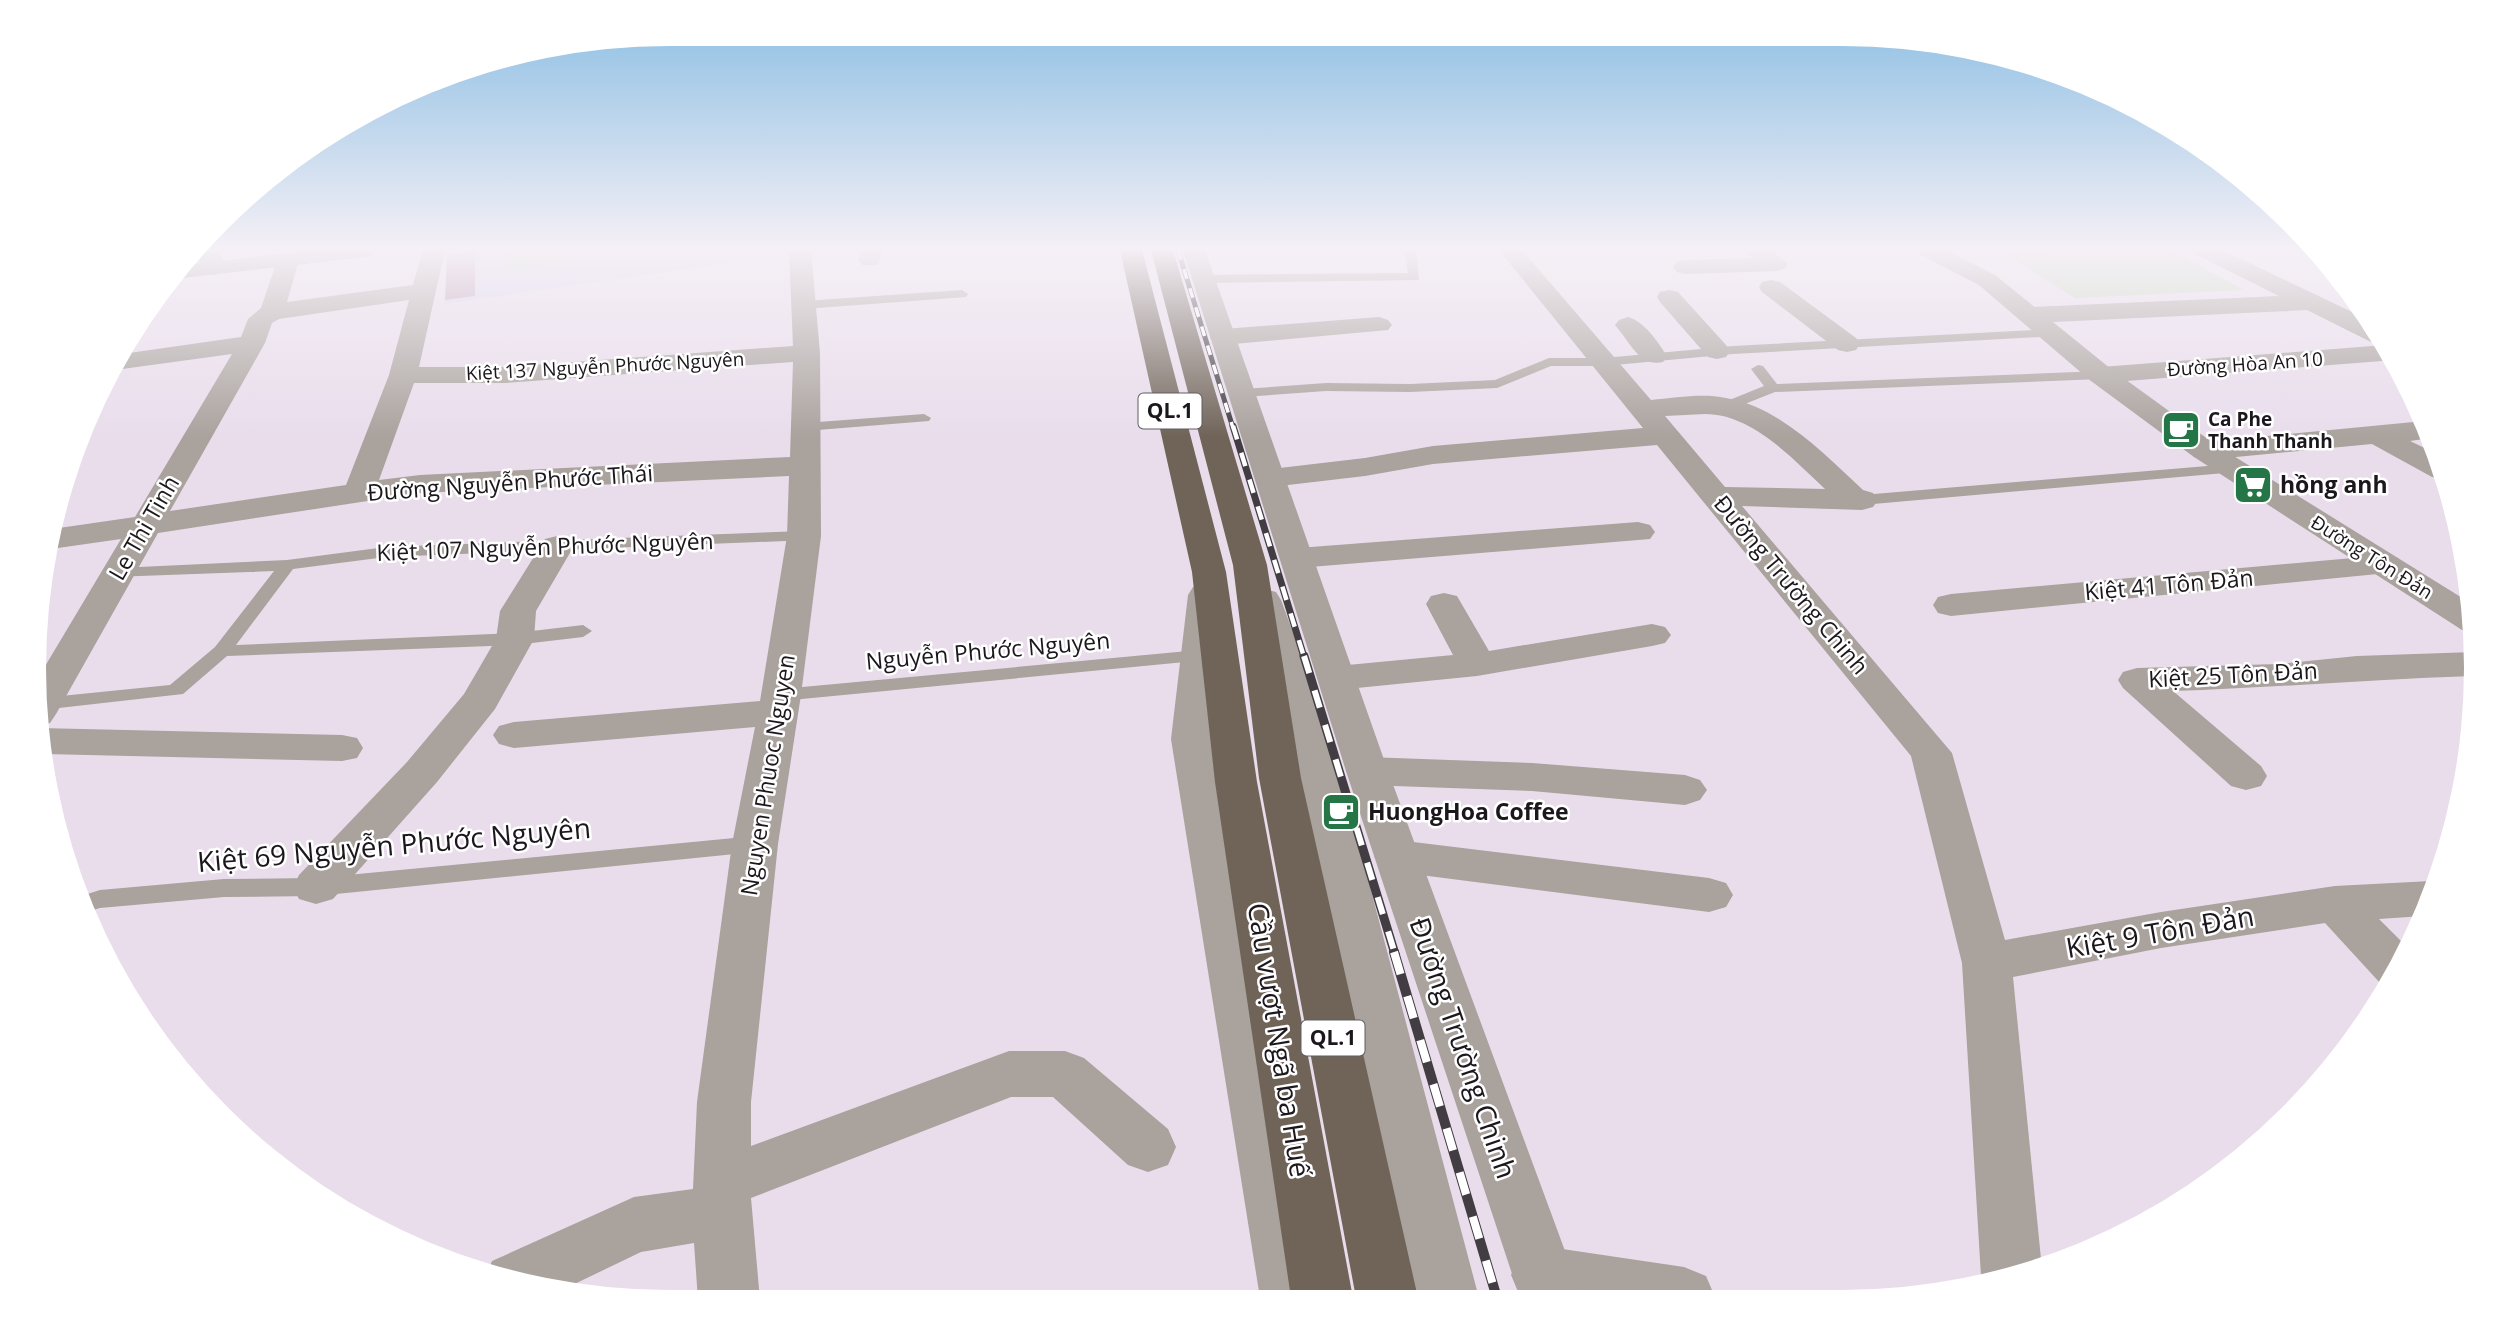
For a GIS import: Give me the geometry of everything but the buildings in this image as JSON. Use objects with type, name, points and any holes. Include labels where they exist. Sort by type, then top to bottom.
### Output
[{"type":"highway","name":"QL.1","points":[[1150,312],[1230,568]]},
{"type":"highway","name":"QL.1","points":[[1175,312],[1230,568],[1258,780]]},
{"type":"highway","name":"Cầu vượt Ngã ba Huế","points":[[1258,780],[1385,1290]]},
{"type":"highway","name":"Cầu vượt Ngã ba Huế","points":[[1258,780],[1321,1290]]},
{"type":"street","name":"Le Thi Tinh","points":[[47,707],[118,573],[252,343],[261,319],[272,312]]},
{"type":"street","points":[[359,492],[403,374],[419,312]]},
{"type":"street","name":"Nguyen Phuoc Nguyen","points":[[728,1290],[720,1197],[724,1102],[754,844],[779,704],[804,536],[807,353],[805,312]]},
{"type":"street","name":"Đường Trường Chinh","points":[[1215,312],[1367,771],[1547,1286]]},
{"type":"street","name":"Đường Trường Chinh","points":[[1562,312],[1931,753],[1987,963],[2011,1265]]},
{"type":"street","points":[[1683,312],[1717,351]]},
{"type":"street","points":[[1805,312],[1847,344]]},
{"type":"street","name":"Đường Tôn Đản","points":[[2026,312],[2101,375],[2231,469],[2462,613]]},
{"type":"street","points":[[2040,324],[2184,312]]},
{"type":"street","points":[[2331,312],[2364,328]]},
{"type":"street","points":[[1223,337],[1379,325]]},
{"type":"street","points":[[1628,325],[1654,356]]},
{"type":"street","points":[[126,362],[252,343]]},
{"type":"street","name":"Kiệt 137 Nguyễn Phước Nguyên","points":[[403,374],[506,375],[807,353]]},
{"type":"street","name":"Đường Hòa An 10","points":[[2101,375],[2379,353]]},
{"type":"street","points":[[1271,478],[1365,467],[1655,422],[1727,406],[1750,414],[1858,500]]},
{"type":"street","points":[[2205,451],[2418,431]]},
{"type":"street","points":[[2377,435],[2429,463]]},
{"type":"street","name":"Đường Nguyễn Phước Thái","points":[[59,538],[420,484],[805,446]]},
{"type":"street","points":[[1717,495],[1858,500]]},
{"type":"street","points":[[1298,558],[1638,532]]},
{"type":"street","points":[[316,887],[422,772],[481,700],[515,639],[518,611],[557,546]]},
{"type":"street","name":"Kiệt 41 Tôn Đản","points":[[1951,605],[2386,565]]},
{"type":"street","points":[[1230,568],[1199,656],[1192,739],[1289,1290]]},
{"type":"street","points":[[1230,568],[1306,721],[1446,1290]]},
{"type":"street","points":[[1444,604],[1477,664]]},
{"type":"street","points":[[1337,678],[1477,664],[1652,635]]},
{"type":"street","name":"Kiệt 25 Tôn Đản","points":[[2246,776],[2137,680],[2280,676],[2357,668],[2464,664]]},
{"type":"street","points":[[514,734],[779,704]]},
{"type":"street","points":[[48,721],[342,748]]},
{"type":"street","points":[[1367,771],[1532,777],[1685,790]]},
{"type":"street","points":[[1396,856],[1709,895]]},
{"type":"street","name":"Kiệt 9 Tôn Đản","points":[[1987,963],[2161,930],[2335,904],[2420,899]]},
{"type":"street","points":[[2335,904],[2390,961]]},
{"type":"street","points":[[531,1274],[634,1225],[720,1197],[1009,1074],[1065,1074],[1148,1147]]},
{"type":"street","points":[[1547,1286],[1597,1290]]},
{"type":"lane","points":[[1243,393],[1326,387],[1410,388],[1497,384],[1549,362],[1604,362],[1717,351],[1847,344],[2040,324]]},
{"type":"lane","points":[[1758,369],[1773,388]]},
{"type":"lane","points":[[1727,406],[1773,388],[2101,375]]},
{"type":"lane","points":[[805,446],[924,418]]},
{"type":"lane","points":[[1858,500],[2231,469]]},
{"type":"lane","name":"Kiệt 107 Nguyễn Phước Nguyên","points":[[118,573],[287,565],[386,552],[804,536]]},
{"type":"lane","points":[[48,718],[176,690],[222,651],[287,565]]},
{"type":"lane","points":[[222,651],[515,639],[583,631]]},
{"type":"lane","name":"Nguyễn Phước Nguyên","points":[[779,704],[1199,656]]},
{"type":"lane","name":"Kiệt 69 Nguyễn Phước Nguyên","points":[[91,902],[223,888],[316,887],[754,844]]},
{"type":"railway","points":[[1197,312],[1233,428]]},
{"type":"railway","points":[[1233,426],[1304,657]]},
{"type":"railway","points":[[1304,656],[1395,954]]},
{"type":"railway","points":[[1394,952],[1495,1290]]},
{"type":"place","name":"Ca Phe Thanh Thanh","points":[[2181,430]]},
{"type":"place","name":"hồng anh","points":[[2253,485]]},
{"type":"place","name":"HuongHoa Coffee","points":[[1341,812]]}]
